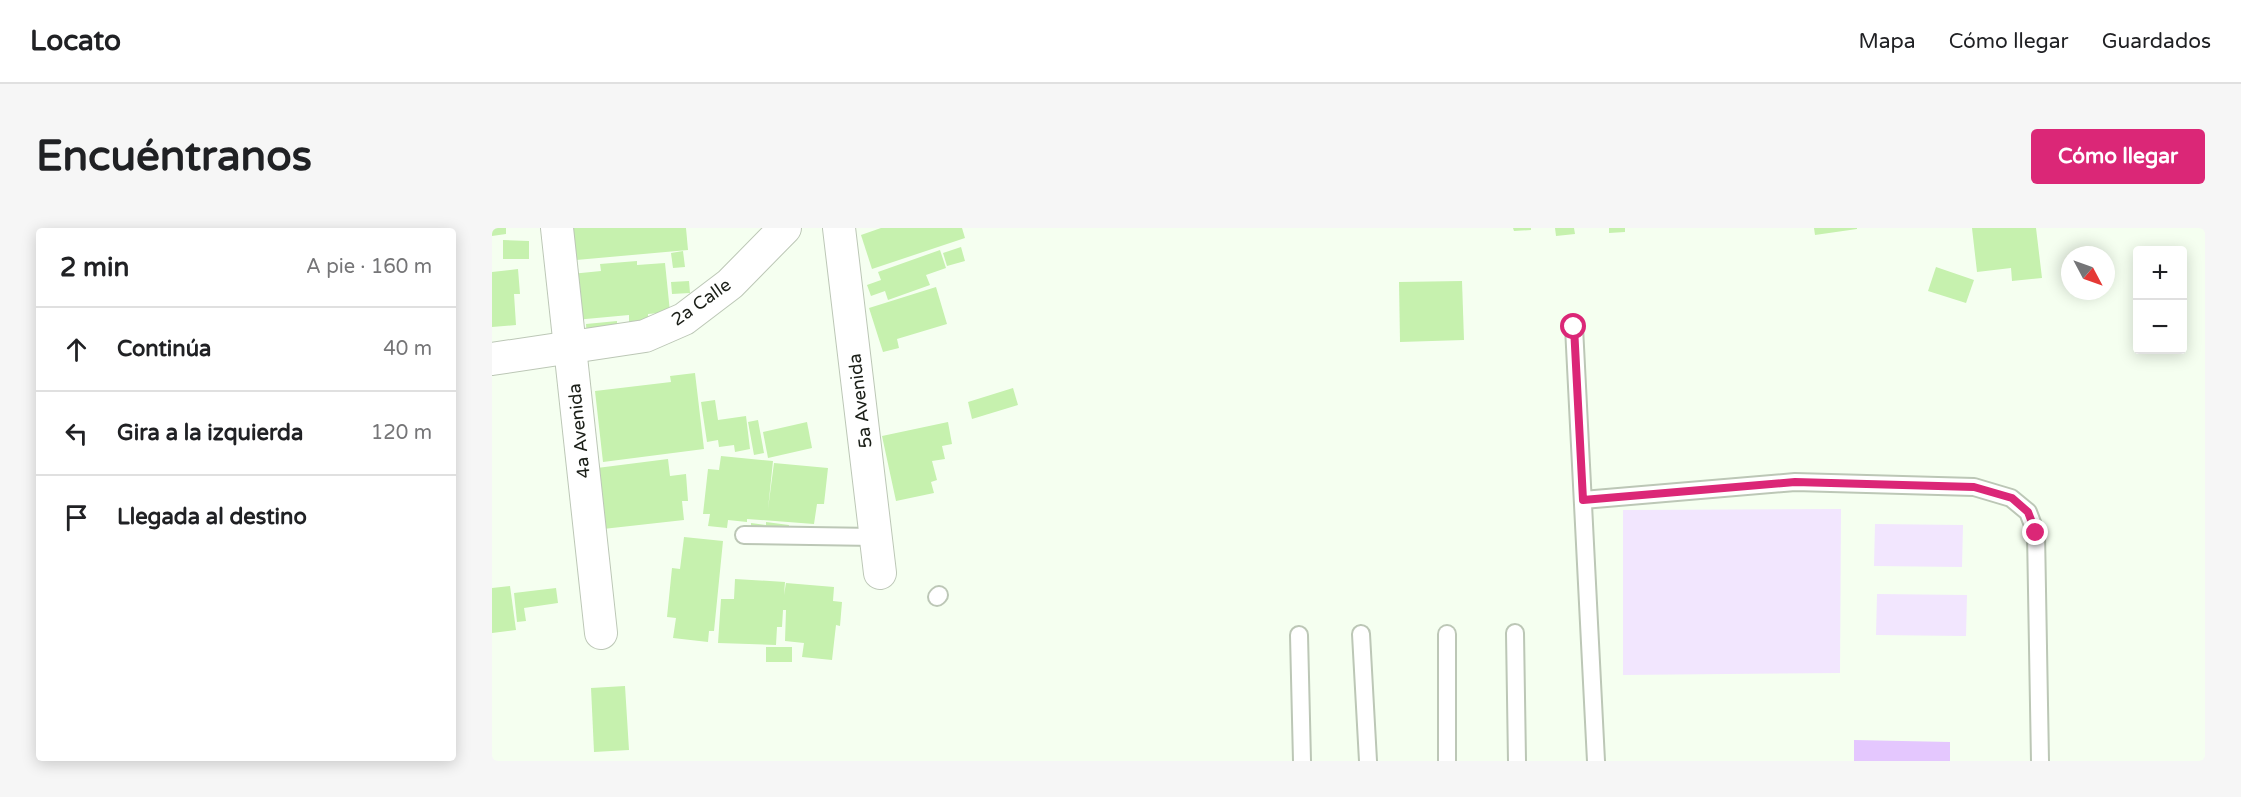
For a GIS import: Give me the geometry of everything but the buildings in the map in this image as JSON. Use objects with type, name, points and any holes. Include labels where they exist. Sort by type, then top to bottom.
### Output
[{"type":"street","name":"4a Avenida","points":[[557,228],[601,633]]},
{"type":"street","name":"2a Calle","points":[[492,359],[645,336],[684,319],[730,284],[785,228]]},
{"type":"street","name":"5a Avenida","points":[[839,228],[880,573]]},
{"type":"lane","points":[[1574,327],[1596,761]]},
{"type":"lane","points":[[1583,500],[1795,482],[1974,487],[2012,498],[2028,512],[2036,533],[2040,761]]},
{"type":"lane","points":[[744,535],[875,537]]},
{"type":"lane","points":[[1515,633],[1517,761]]},
{"type":"lane","points":[[1361,634],[1368,761]]},
{"type":"lane","points":[[1447,634],[1447,761]]},
{"type":"lane","points":[[1299,635],[1302,761]]},
{"type":"shaded area","points":[[1841,509],[1840,673],[1623,675],[1623,510]]},
{"type":"shaded area","points":[[1875,524],[1963,525],[1962,567],[1874,566]]},
{"type":"shaded area","points":[[1877,594],[1967,595],[1966,636],[1876,635]]},
{"type":"shaded area","points":[[1854,740],[1950,742],[1950,761],[1854,761]]},
{"type":"route","points":[[1574,327],[1583,500],[1795,482],[1974,487],[2012,498],[2028,512],[2036,533]]}]
